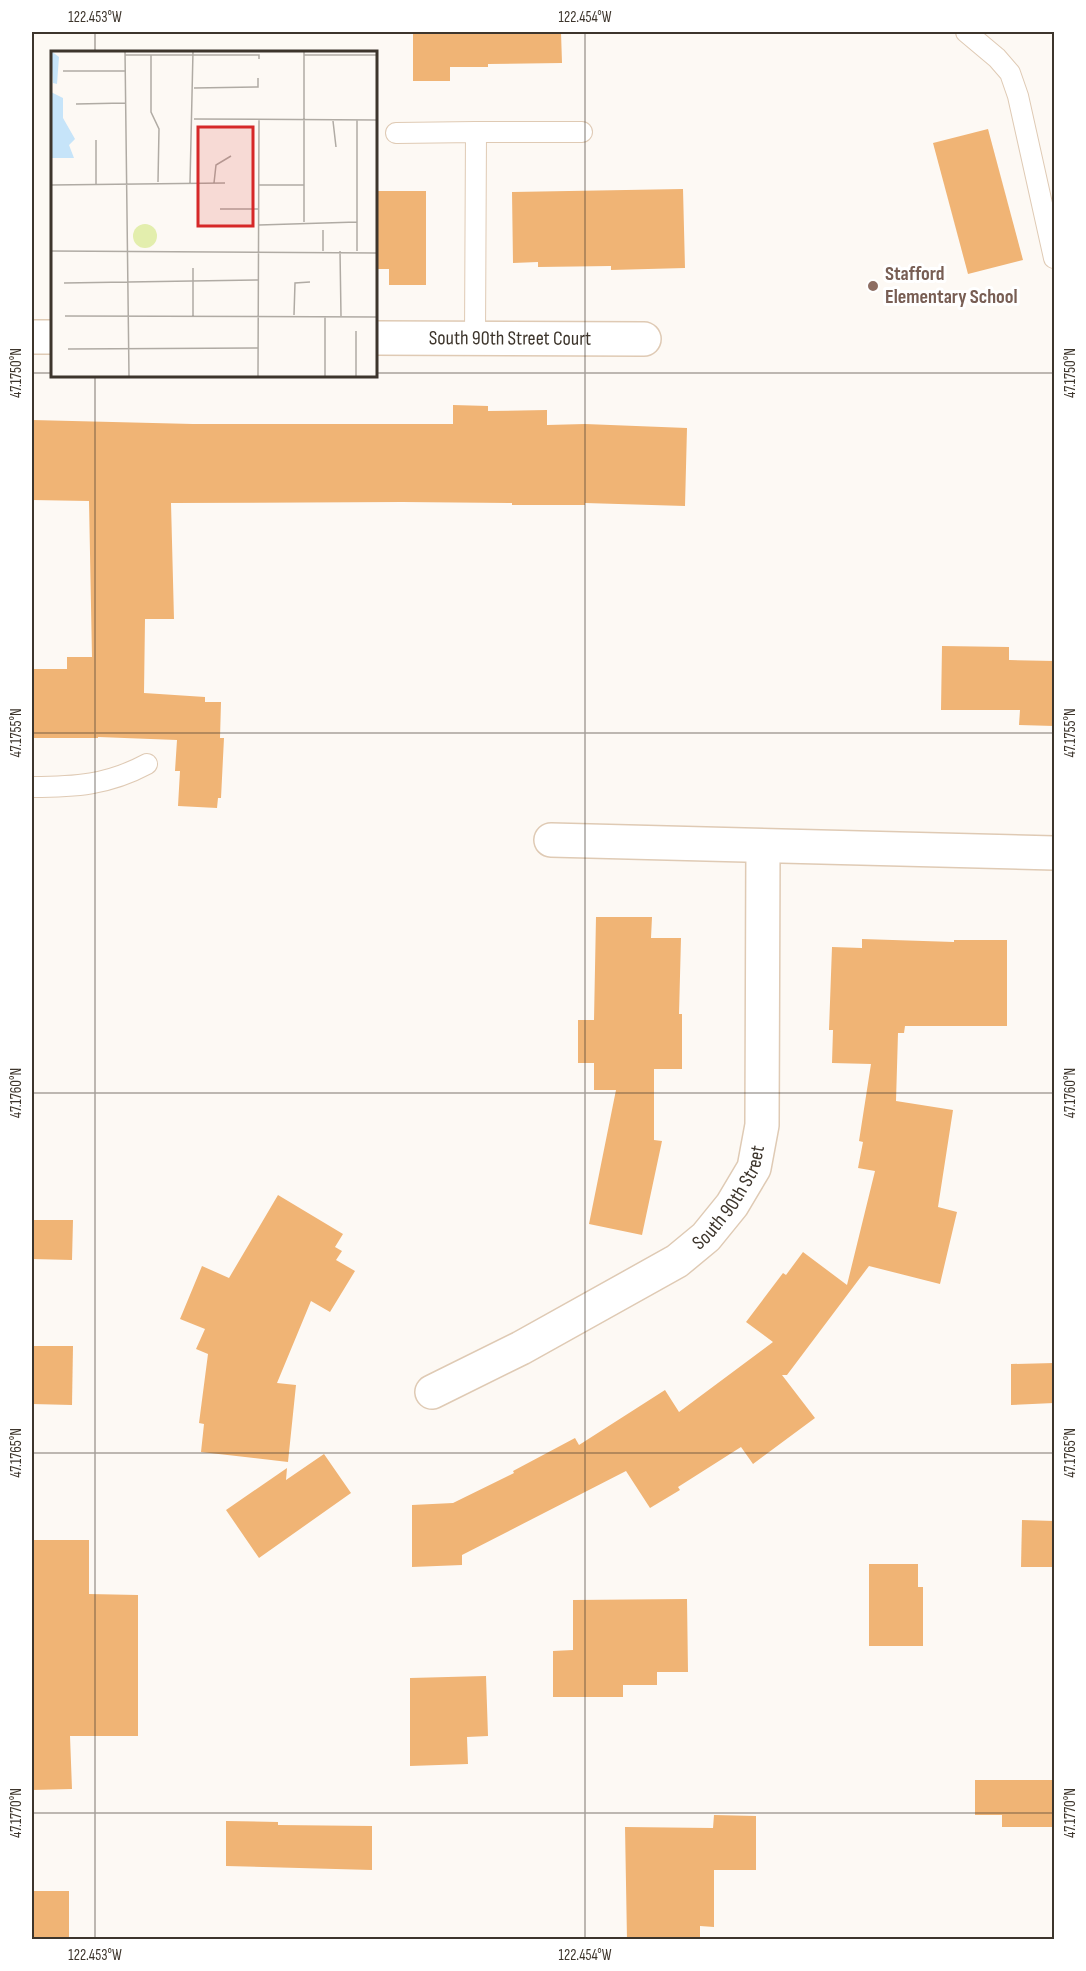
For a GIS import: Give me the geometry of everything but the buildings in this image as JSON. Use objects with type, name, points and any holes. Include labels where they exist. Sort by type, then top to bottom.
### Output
[{"type":"street","points":[[32,337],[51,337]]},
{"type":"street","name":"South 90th Street Court","points":[[376,338],[644,339]]},
{"type":"street","points":[[551,840],[1054,853]]},
{"type":"street","name":"South 90th Street","points":[[432,1392],[521,1348],[677,1261],[706,1237],[732,1205],[754,1168],[762,1125],[763,846]]},
{"type":"lane","points":[[966,32],[997,58],[1010,74],[1018,96],[1054,258]]},
{"type":"lane","points":[[475,338],[476,132]]},
{"type":"lane","points":[[396,133],[582,132]]},
{"type":"lane","points":[[32,787],[71,787],[105,782],[127,775],[147,764]]},
{"type":"place","name":"Stafford Elementary School","points":[[873,286]]}]
